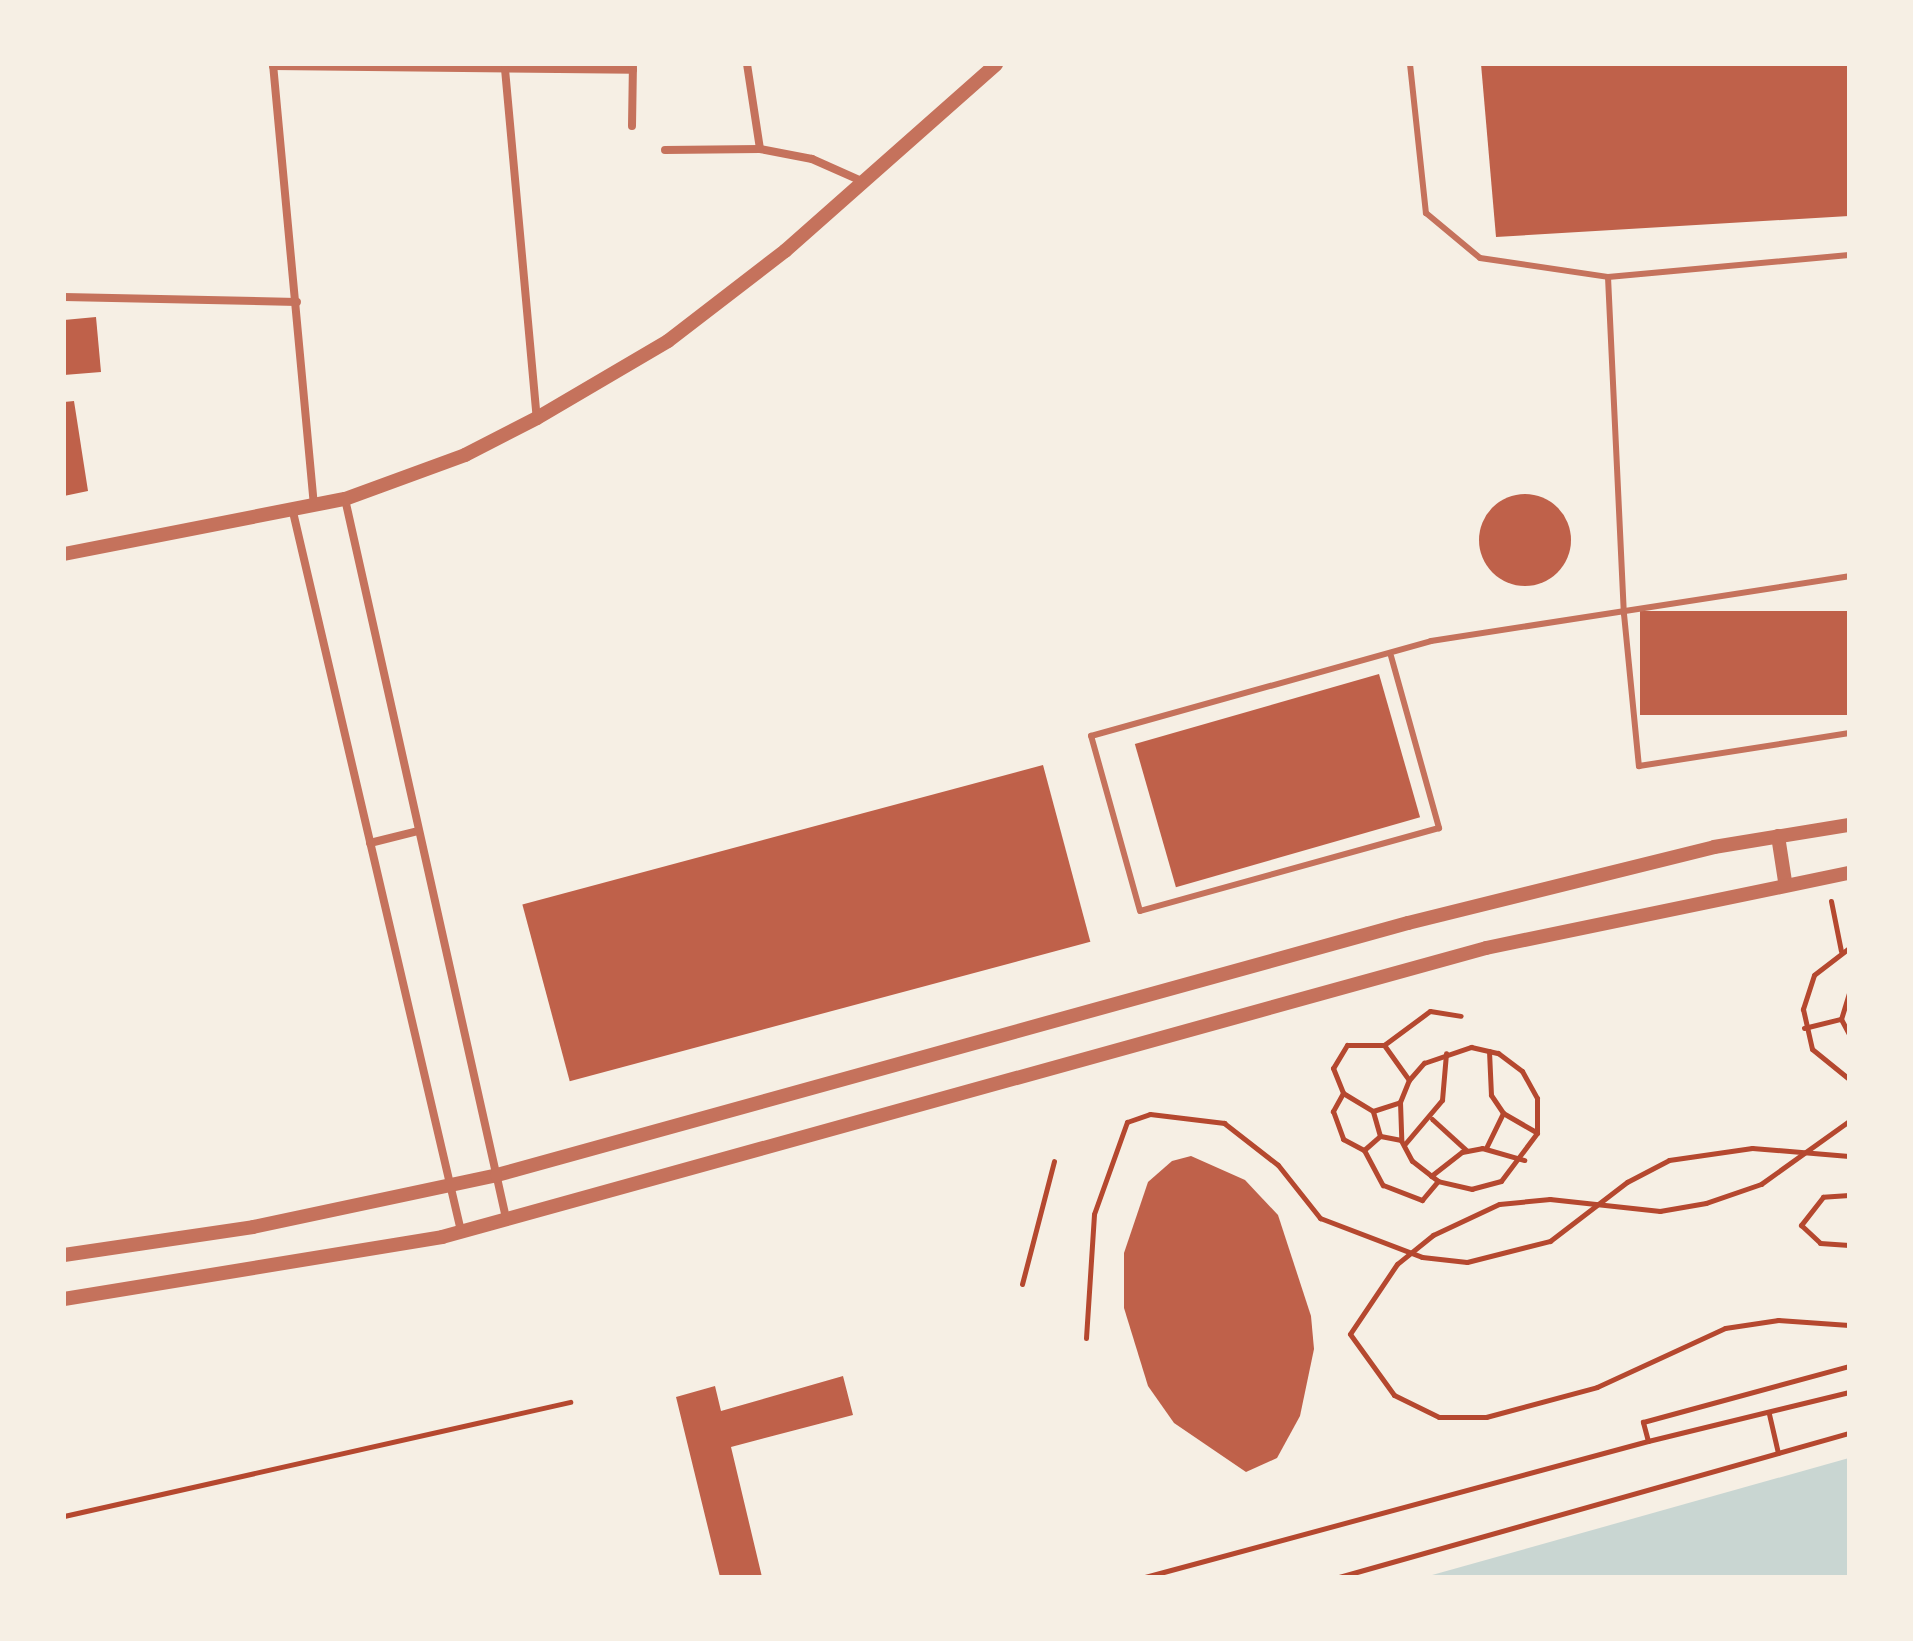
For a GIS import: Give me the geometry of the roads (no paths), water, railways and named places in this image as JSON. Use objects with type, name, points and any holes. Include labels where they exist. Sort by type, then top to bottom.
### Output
[{"type":"street","points":[[747,64],[760,149]]},
{"type":"street","points":[[64,554],[293,512],[345,499],[465,455],[537,418],[668,341],[864,183],[996,64]]},
{"type":"street","points":[[314,507],[273,65],[505,69],[633,67],[632,126]]},
{"type":"street","points":[[505,69],[537,418]]},
{"type":"street","points":[[665,150],[760,149],[812,159],[864,183]]},
{"type":"street","points":[[64,297],[297,302]]},
{"type":"street","points":[[345,499],[506,1218]]},
{"type":"street","points":[[293,512],[461,1231]]},
{"type":"street","points":[[64,1255],[497,1175],[1408,923],[1778,836],[1849,825]]},
{"type":"street","points":[[370,843],[418,831]]},
{"type":"street","points":[[1778,836],[1785,881]]},
{"type":"street","points":[[64,1299],[244,1275],[461,1231],[1486,948],[1785,881],[1849,873]]},
{"type":"lane","points":[[1410,64],[1426,213],[1480,258],[1608,277],[1849,255]]},
{"type":"lane","points":[[1608,277],[1624,614],[1639,766],[1849,733]]},
{"type":"lane","points":[[1391,656],[1439,828],[1140,911],[1091,736],[1391,656],[1431,641],[1624,614],[1849,576]]}]
